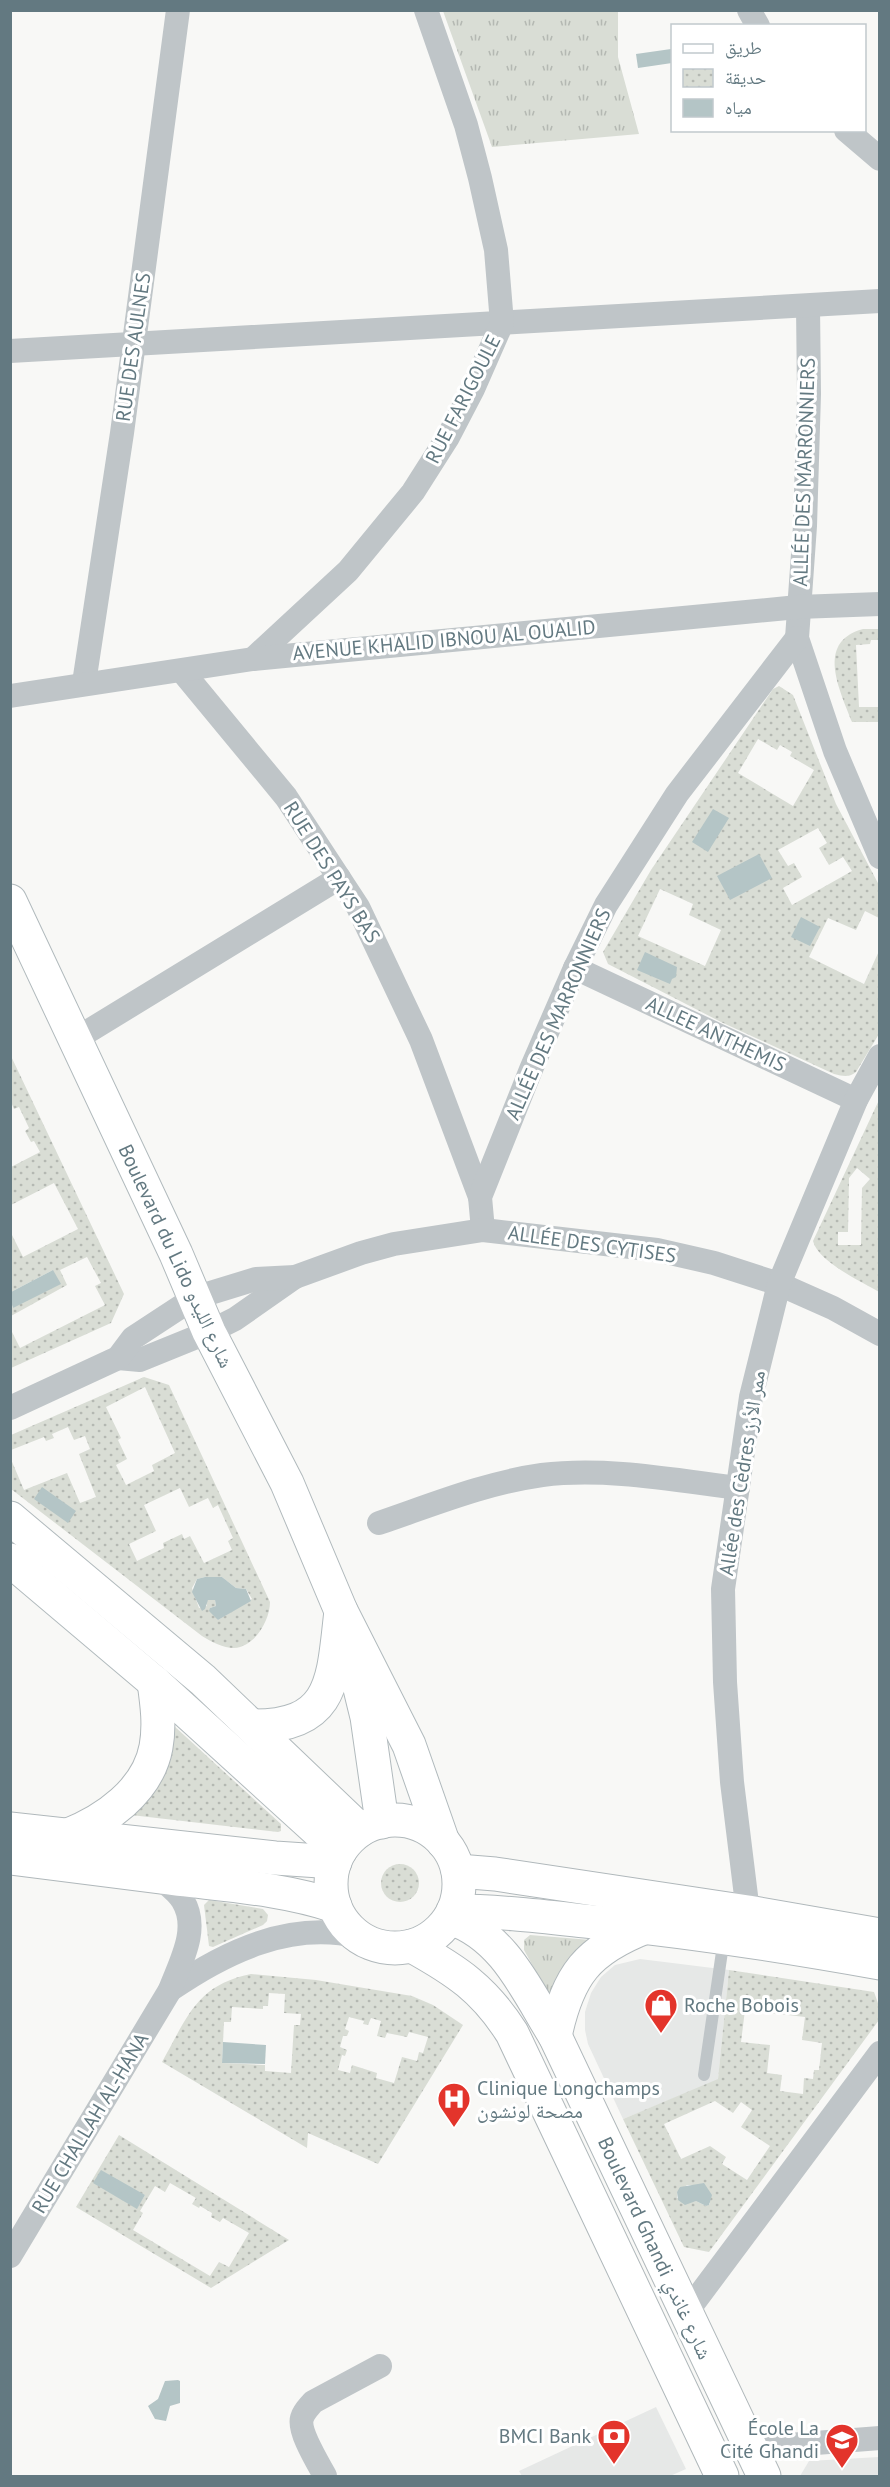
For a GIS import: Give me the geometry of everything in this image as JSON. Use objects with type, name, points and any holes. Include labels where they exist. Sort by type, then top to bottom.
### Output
[{"type":"main road","name":"Boulevard du Lido شارع الليدو","points":[[10,901],[176,1254],[209,1332],[287,1483],[341,1611],[409,1745],[443,1842]]},
{"type":"main road","points":[[10,1518],[147,1632],[252,1726],[354,1841]]},
{"type":"main road","points":[[10,1560],[154,1682],[354,1841]]},
{"type":"main road","name":"Boulevard du Lido شارع الليدو","points":[[341,1611],[367,1717],[354,1841]]},
{"type":"main road","points":[[252,1726],[277,1727],[308,1715],[324,1699],[334,1664],[341,1611]]},
{"type":"main road","points":[[66,1836],[86,1828],[111,1812],[133,1791],[145,1775],[157,1745],[158,1716],[154,1682]]},
{"type":"main road","points":[[10,1829],[275,1858],[354,1841],[399,1820],[416,1824],[431,1831],[443,1842],[458,1870],[459,1891],[451,1915],[438,1932],[412,1946],[394,1948],[376,1945],[359,1937],[345,1923],[335,1906],[331,1884],[354,1841]]},
{"type":"main road","points":[[10,1858],[160,1878],[271,1889],[335,1906]]},
{"type":"main road","points":[[458,1870],[748,1912],[879,1935]]},
{"type":"main road","points":[[451,1915],[498,1912],[647,1927],[724,1937],[879,1963]]},
{"type":"main road","name":"Boulevard Ghandi شارع غاندي","points":[[451,1915],[474,1928],[498,1947],[517,1973],[555,2036],[758,2462]]},
{"type":"main road","points":[[555,2036],[567,1994],[583,1966],[610,1943],[647,1927]]},
{"type":"main road","name":"Boulevard Ghandi شارع غاندي","points":[[412,1946],[442,1962],[483,1994],[512,2033],[722,2476]]},
{"type":"street","name":"RUE DES AULNES","points":[[84,683],[134,345],[178,10]]},
{"type":"street","name":"RUE FARIGOULE","points":[[253,659],[348,571],[413,492],[448,437],[502,323],[496,250],[480,178],[466,125],[426,10]]},
{"type":"street","points":[[749,10],[757,24]]},
{"type":"street","points":[[848,132],[879,159]]},
{"type":"street","points":[[10,351],[879,301]]},
{"type":"street","name":"ALLÉE DES MARRONNIERS","points":[[808,306],[807,470],[797,638],[835,751],[879,857]]},
{"type":"street","name":"AVENUE KHALID IBNOU AL OUALID","points":[[10,696],[253,659],[798,607],[879,604]]},
{"type":"street","name":"ALLÉE DES MARRONNIERS","points":[[483,1230],[480,1197],[575,968],[606,905],[665,812],[797,638]]},
{"type":"street","name":"RUE DES PAYS BAS","points":[[182,671],[286,797],[358,907],[378,944],[421,1040],[480,1197]]},
{"type":"street","points":[[74,1040],[339,878]]},
{"type":"street","name":"ALLEE ANTHEMIS","points":[[575,968],[856,1100]]},
{"type":"street","name":"Allée des Cèdres ممر الأرز","points":[[748,1912],[732,1782],[725,1682],[723,1590],[751,1397],[779,1284],[856,1100],[879,1056]]},
{"type":"street","name":"ALLÉE DES CYTISES","points":[[118,1358],[140,1360],[209,1332],[235,1319],[295,1277],[361,1253],[394,1244],[483,1230],[657,1250],[714,1263],[779,1284],[833,1308],[879,1334]]},
{"type":"street","name":"ALLÉE DES CYTISES","points":[[10,1408],[118,1358],[133,1338],[194,1298],[256,1280],[295,1277]]},
{"type":"street","points":[[379,1523],[483,1488],[544,1475],[596,1473],[738,1488]]},
{"type":"street","name":"RUE CHALLAH AL-HANA","points":[[12,2249],[170,1990],[188,1943],[190,1928],[184,1901],[160,1878]]},
{"type":"street","points":[[170,1990],[216,1962],[264,1941],[313,1932],[342,1933],[359,1937]]},
{"type":"street","points":[[686,2313],[879,2053]]},
{"type":"street","points":[[325,2476],[302,2429],[301,2420],[313,2402],[380,2366]]},
{"type":"street","points":[[758,2462],[879,2438]]},
{"type":"lane","points":[[704,2076],[724,1937]]},
{"type":"shaded area","points":[[640,1959],[729,1970],[718,2080],[623,2119],[588,2044],[585,2012],[591,1993],[601,1977],[615,1965]]},
{"type":"shaded area","points":[[656,2407],[686,2469],[670,2476],[522,2476],[519,2471]]},
{"type":"shaded area","name":"École La Cité Ghandi","points":[[879,2457],[879,2476],[800,2476],[809,2461]]},
{"type":"green space","points":[[443,11],[618,11],[618,57],[639,134],[492,147]]},
{"type":"green space","points":[[863,629],[879,629],[879,640],[871,640],[870,644],[856,645],[859,707],[879,707],[879,722],[852,722],[835,668],[835,656],[839,645],[848,635]]},
{"type":"green space","points":[[779,686],[793,695],[836,804],[879,885],[879,918],[865,911],[856,930],[828,918],[809,957],[864,984],[879,951],[879,1034],[856,1072],[848,1076],[834,1074],[721,1022],[608,964],[603,952],[651,870],[773,689]],"holes":[[[758,739],[777,750],[780,745],[792,752],[790,756],[814,770],[793,806],[738,773]],[[818,828],[827,843],[819,848],[829,865],[843,857],[852,871],[792,905],[783,888],[802,877],[794,863],[788,866],[778,850]],[[660,889],[693,904],[689,915],[721,930],[705,966],[638,936]]]},
{"type":"green space","points":[[10,1054],[124,1294],[111,1323],[11,1368],[11,1330],[20,1348],[105,1305],[95,1286],[101,1283],[87,1257],[60,1270],[67,1285],[11,1316],[11,1302],[13,1308],[53,1270],[11,1292],[11,1233],[23,1257],[78,1229],[54,1183],[11,1205],[11,1167],[40,1152],[25,1131],[29,1128],[19,1107],[14,1109],[11,1102]]},
{"type":"green space","points":[[879,1100],[880,1292],[831,1263],[817,1249],[813,1241]],"holes":[[[857,1168],[870,1179],[862,1188],[861,1245],[838,1245],[838,1232],[848,1232],[849,1178]]]},
{"type":"green space","points":[[144,1377],[169,1385],[270,1602],[267,1617],[255,1638],[242,1646],[230,1648],[202,1636],[11,1489],[10,1457],[24,1490],[67,1473],[80,1503],[96,1497],[79,1454],[90,1449],[85,1436],[74,1440],[68,1427],[52,1434],[54,1438],[46,1441],[44,1437],[11,1450],[11,1435]],"holes":[[[145,1387],[175,1453],[152,1465],[154,1471],[126,1485],[116,1465],[127,1459],[118,1440],[121,1438],[106,1407]],[[180,1488],[189,1507],[208,1498],[213,1508],[218,1505],[233,1538],[228,1541],[232,1550],[204,1563],[190,1536],[184,1539],[182,1534],[163,1543],[164,1548],[137,1561],[129,1544],[156,1531],[144,1505]],[[222,1577],[236,1588],[246,1589],[252,1599],[218,1620],[210,1608],[216,1606],[215,1600],[210,1598],[206,1602],[207,1606],[199,1608],[192,1588],[197,1579]]]},
{"type":"green space","points":[[173,1725],[281,1824],[281,1831],[131,1815]]},
{"type":"green space","points":[[400,1864],[414,1869],[419,1883],[414,1897],[400,1902],[386,1897],[381,1883],[386,1869]]},
{"type":"green space","points":[[209,1900],[263,1909],[268,1915],[267,1921],[263,1925],[213,1947],[209,1946],[204,1905]]},
{"type":"green space","points":[[530,1935],[591,1940],[551,1993],[546,1990],[524,1950],[524,1940]]},
{"type":"green space","points":[[729,1970],[874,1992],[879,2006],[879,2020],[709,2252],[684,2247],[623,2119],[718,2079]],"holes":[[[745,2010],[805,2017],[802,2040],[822,2043],[819,2070],[814,2070],[813,2079],[804,2078],[803,2094],[780,2091],[782,2075],[767,2073],[770,2045],[741,2042]],[[715,2101],[733,2113],[741,2102],[752,2110],[741,2127],[770,2146],[747,2180],[722,2164],[726,2157],[710,2146],[681,2159],[664,2124]],[[687,2185],[701,2185],[710,2204],[706,2206],[696,2201],[689,2202],[677,2198],[677,2192]]]},
{"type":"green space","points":[[251,1974],[316,1980],[412,1996],[433,2005],[463,2025],[378,2164],[308,2133],[307,2148],[162,2062],[195,2006],[217,1986]],"holes":[[[269,1993],[285,1994],[284,2013],[301,2014],[300,2025],[294,2025],[291,2073],[265,2071],[265,2065],[222,2063],[224,2022],[231,2022],[232,2007],[263,2009],[263,2006],[268,2006]],[[349,2017],[364,2021],[363,2024],[368,2025],[371,2018],[381,2021],[377,2036],[385,2038],[387,2033],[407,2037],[409,2032],[428,2037],[423,2053],[419,2052],[417,2061],[402,2057],[394,2083],[376,2078],[377,2073],[352,2065],[350,2073],[338,2070],[342,2055],[345,2056],[347,2050],[340,2047],[343,2036],[347,2036],[349,2031],[345,2029]]]},
{"type":"green space","points":[[119,2135],[289,2240],[211,2288],[76,2207]],"holes":[[[94,2183],[145,2195],[137,2208]],[[170,2183],[196,2198],[192,2204],[212,2213],[211,2217],[220,2222],[223,2218],[249,2233],[229,2267],[219,2262],[210,2276],[133,2230],[143,2213],[140,2211],[155,2186],[165,2192]]]},
{"type":"water","points":[[671,49],[671,63],[638,68],[636,54]]},
{"type":"water","points":[[713,809],[729,818],[708,852],[692,842]]},
{"type":"water","points":[[759,854],[772,878],[730,900],[717,876]]},
{"type":"water","points":[[801,917],[820,927],[810,946],[791,937]]},
{"type":"water","points":[[645,952],[677,967],[676,977],[670,984],[637,970]]},
{"type":"water","points":[[53,1270],[61,1284],[13,1308],[11,1292]]},
{"type":"water","points":[[42,1487],[76,1511],[68,1523],[34,1499]]},
{"type":"water","points":[[222,1577],[236,1588],[246,1589],[251,1601],[218,1620],[209,1611],[210,1608],[216,1606],[215,1600],[208,1600],[202,1611],[192,1592],[197,1579]]},
{"type":"water","points":[[223,2042],[266,2045],[265,2064],[222,2063]]},
{"type":"water","points":[[101,2170],[145,2195],[137,2209],[93,2183]]},
{"type":"water","points":[[704,2183],[712,2195],[709,2205],[706,2206],[696,2201],[685,2205],[678,2200],[677,2192],[680,2187]]},
{"type":"water","points":[[165,2381],[180,2381],[180,2403],[170,2406],[166,2421],[155,2419],[148,2406],[158,2399]]},
{"type":"place","name":"Roche Bobois","points":[[661,2034]]},
{"type":"place","name":"Clinique Longchamps مصحة لونشون","points":[[454,2128]]},
{"type":"place","name":"BMCI Bank","points":[[614,2465]]},
{"type":"place","name":"École La Cité Ghandi","points":[[842,2469]]}]
